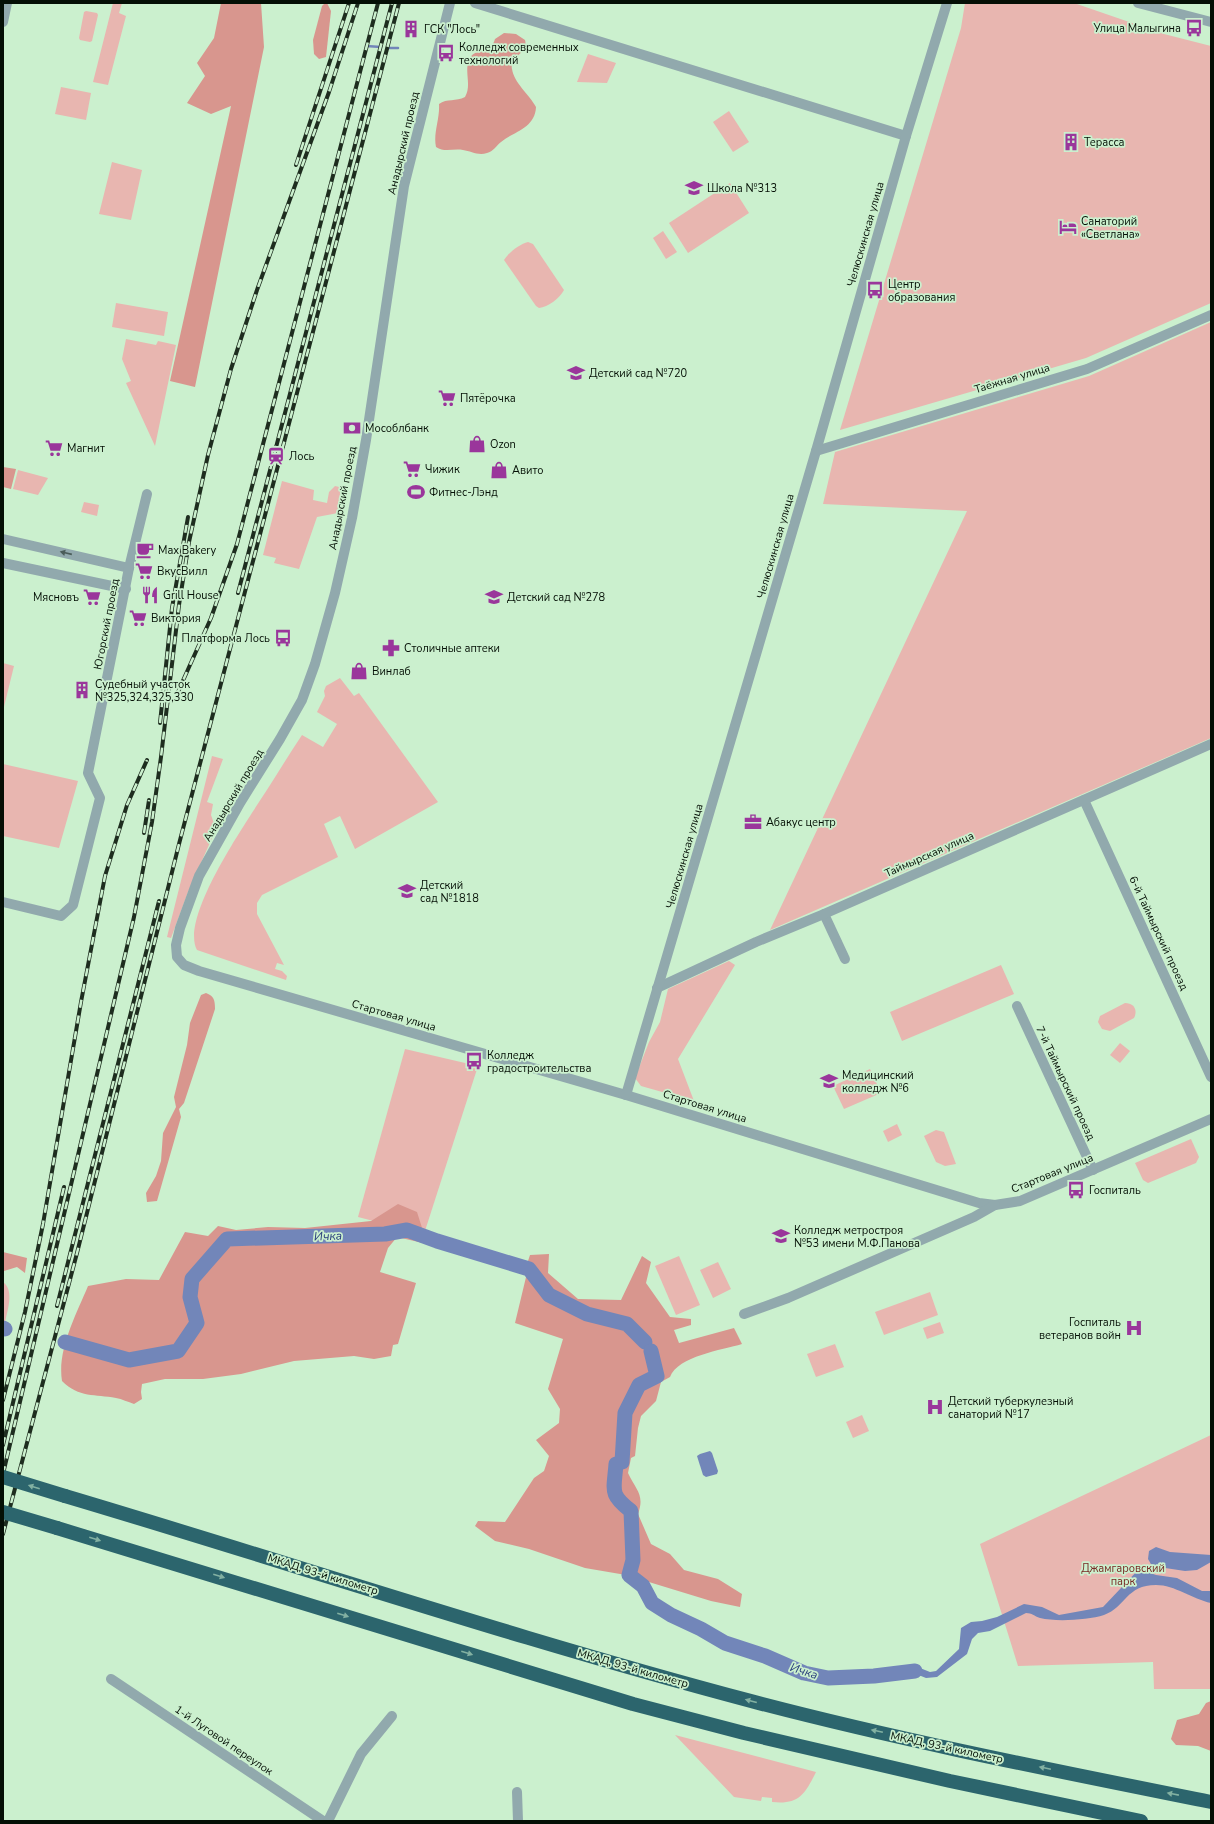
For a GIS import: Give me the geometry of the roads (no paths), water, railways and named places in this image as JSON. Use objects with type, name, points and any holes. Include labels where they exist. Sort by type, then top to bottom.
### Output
[{"type":"highway","name":"МКАД, 93-й километр","points":[[3,1477],[582,1655],[745,1699],[839,1723],[1211,1802]]},
{"type":"highway","points":[[3,1512],[633,1704],[744,1733],[944,1779],[1142,1821]]},
{"type":"street","points":[[3,22],[7,3]]},
{"type":"street","name":"Анадырский проезд","points":[[184,965],[177,957],[176,945],[180,928],[199,876],[240,803],[297,712],[315,664],[328,620],[355,505],[375,384],[404,186],[450,3]]},
{"type":"street","points":[[475,3],[906,136]]},
{"type":"street","name":"Челюскинская улица","points":[[626,1094],[816,451],[906,136],[946,3]]},
{"type":"street","points":[[1138,3],[1211,22]]},
{"type":"street","name":"Таёжная улица","points":[[816,451],[1087,369],[1211,315]]},
{"type":"street","name":"Югорский проезд","points":[[3,902],[61,916],[73,905],[100,798],[88,774],[129,568],[147,494]]},
{"type":"street","points":[[3,539],[129,568]]},
{"type":"street","points":[[3,564],[126,589]]},
{"type":"street","name":"Таймырская улица","points":[[657,988],[756,942],[824,914],[1211,744]]},
{"type":"street","name":"6-й Таймырский проезд","points":[[1084,800],[1211,1076]]},
{"type":"street","points":[[824,914],[845,959]]},
{"type":"street","name":"Стартовая улица","points":[[184,965],[285,997],[626,1094],[965,1199],[995,1205],[1020,1201],[1211,1119]]},
{"type":"street","name":"7-й Таймырский проезд","points":[[1017,1006],[1093,1170]]},
{"type":"street","points":[[744,1314],[788,1298],[967,1220],[995,1205]]},
{"type":"street","name":"1-й Луговой переулок","points":[[111,1679],[323,1821]]},
{"type":"street","points":[[328,1821],[361,1754],[392,1716]]},
{"type":"street","points":[[517,1792],[518,1821]]},
{"type":"water","points":[[710,1451],[718,1471],[717,1474],[706,1477],[703,1475],[697,1456]]},
{"type":"water","points":[[1156,1547],[1170,1552],[1211,1555],[1211,1562],[1197,1570],[1185,1571],[1152,1566],[1148,1559],[1149,1551]]},
{"type":"water","points":[[1139,1569],[1156,1575],[1177,1578],[1202,1591],[1211,1591],[1211,1603],[1170,1587],[1156,1585],[1146,1586],[1132,1592],[1117,1607],[1104,1615],[1097,1617],[1072,1620],[1054,1620],[1040,1618],[1026,1613],[990,1631],[978,1633],[972,1639],[967,1654],[937,1677],[926,1678],[916,1674],[895,1675],[895,1671],[920,1668],[930,1672],[936,1671],[959,1649],[961,1628],[971,1622],[997,1617],[1024,1604],[1042,1607],[1059,1615],[1103,1607]]},
{"type":"waterway","points":[[366,46],[381,47]]},
{"type":"waterway","points":[[387,48],[398,48]]},
{"type":"waterway","name":"Ичка","points":[[65,1342],[129,1360],[178,1351],[197,1323],[190,1297],[192,1279],[227,1239],[385,1234],[407,1230],[437,1241],[529,1269],[549,1295],[587,1314],[627,1324],[645,1342]]},
{"type":"waterway","name":"Ичка","points":[[651,1351],[657,1376],[639,1385],[625,1413],[622,1462],[616,1464],[614,1491],[619,1500],[631,1511],[633,1560],[629,1575],[643,1586],[652,1603],[671,1615],[701,1629],[725,1643],[765,1656],[804,1673],[828,1678],[874,1676],[915,1671]]},
{"type":"railway","points":[[296,165],[349,3]]},
{"type":"railway","points":[[3,1474],[134,917],[152,822],[179,605],[189,542],[208,455],[231,369],[257,290],[329,92],[358,3]]},
{"type":"railway","points":[[177,694],[211,618],[237,544],[378,3]]},
{"type":"railway","points":[[238,593],[392,3]]},
{"type":"railway","points":[[3,1534],[77,1253],[179,844],[399,3]]},
{"type":"railway","points":[[160,723],[172,608],[188,517]]},
{"type":"railway","points":[[3,1400],[25,1312],[43,1224],[81,1002],[105,876],[127,805],[147,760]]},
{"type":"railway","points":[[144,833],[149,800]]},
{"type":"railway","points":[[57,1306],[159,901]]},
{"type":"railway","points":[[3,1445],[64,1187]]},
{"type":"place","name":"Улица Малыгина","points":[[1194,28]]},
{"type":"place","name":"ГСК \"Лось\"","points":[[411,29]]},
{"type":"place","name":"Колледж современных технологий","points":[[446,53]]},
{"type":"place","name":"Терасса","points":[[1071,142]]},
{"type":"place","name":"Школа №313","points":[[694,188]]},
{"type":"place","name":"Санаторий «Светлана»","points":[[1068,227]]},
{"type":"place","name":"Центр образования","points":[[875,290]]},
{"type":"place","name":"Детский сад №720","points":[[576,373]]},
{"type":"place","name":"Пятёрочка","points":[[447,398]]},
{"type":"place","name":"Мособлбанк","points":[[352,428]]},
{"type":"place","name":"Ozon","points":[[477,444]]},
{"type":"place","name":"Магнит","points":[[54,448]]},
{"type":"place","name":"Лось","points":[[276,456]]},
{"type":"place","name":"Чижик","points":[[412,469]]},
{"type":"place","name":"Авито","points":[[499,470]]},
{"type":"place","name":"Фитнес-Лэнд","points":[[416,492]]},
{"type":"place","name":"Max Bakery","points":[[145,550]]},
{"type":"place","name":"ВкусВилл","points":[[144,571]]},
{"type":"place","name":"Grill House","points":[[150,595]]},
{"type":"place","name":"Мясновъ","points":[[92,597]]},
{"type":"place","name":"Детский сад №278","points":[[494,597]]},
{"type":"place","name":"Виктория","points":[[138,618]]},
{"type":"place","name":"Платформа Лось","points":[[283,638]]},
{"type":"place","name":"Столичные аптеки","points":[[391,648]]},
{"type":"place","name":"Винлаб","points":[[359,671]]},
{"type":"place","name":"Судебный участок №325,324,325,330","points":[[82,690]]},
{"type":"place","name":"Абакус центр","points":[[753,822]]},
{"type":"place","name":"Детский сад №1818","points":[[407,891]]},
{"type":"place","name":"Колледж градостроительства","points":[[474,1061]]},
{"type":"place","name":"Медицинский колледж №6","points":[[829,1081]]},
{"type":"place","name":"Госпиталь","points":[[1076,1190]]},
{"type":"place","name":"Колледж метростроя №53 имени М.Ф.Панова","points":[[781,1236]]},
{"type":"place","name":"Госпиталь ветеранов войн","points":[[1134,1328]]},
{"type":"place","name":"Детский туберкулезный санаторий №17","points":[[935,1407]]},
{"type":"park label","name":"Джамгаровский парк","points":[[1123,1574]]}]
